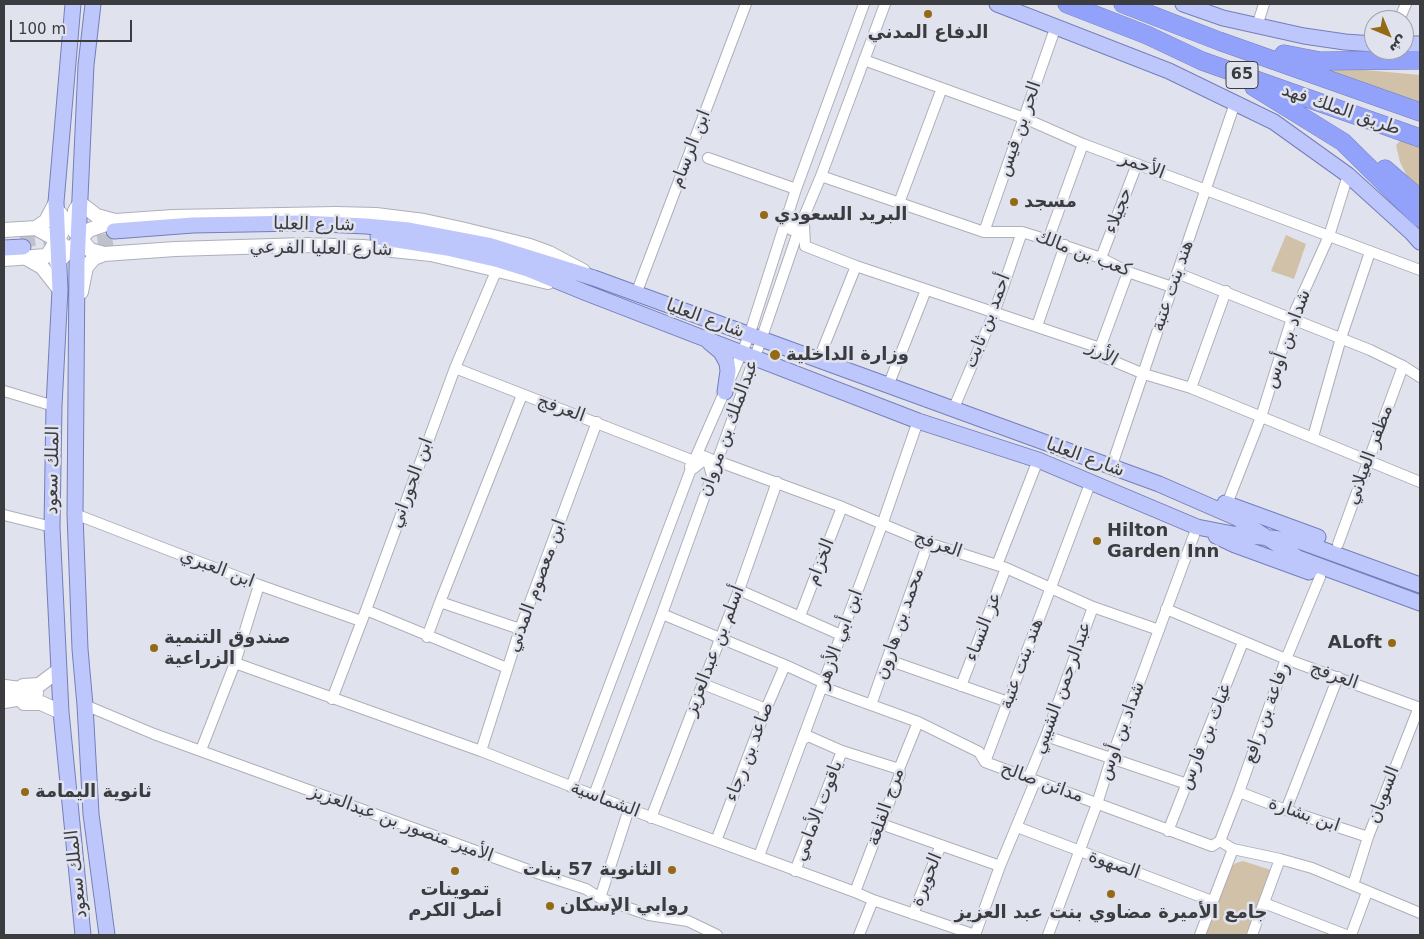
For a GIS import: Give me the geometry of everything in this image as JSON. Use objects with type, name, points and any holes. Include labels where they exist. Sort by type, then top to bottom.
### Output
[{"type":"highway","name":"طريق الملك فهد","points":[[1067,4],[1147,35],[1202,60],[1420,138]]},
{"type":"highway","name":"طريق الملك فهد","points":[[1122,4],[1420,112]]},
{"type":"highway","points":[[1220,41],[1320,61],[1420,60]]},
{"type":"highway","points":[[1202,60],[1261,91],[1384,168],[1420,199]]},
{"type":"highway","points":[[1330,61],[1420,69]]},
{"type":"highway","points":[[1343,142],[1420,218]]},
{"type":"main road","name":"الملك سعود","points":[[73,4],[56,206],[60,290],[54,406],[52,527],[61,712],[83,935]]},
{"type":"main road","name":"الملك سعود","points":[[93,4],[86,65],[80,239],[73,254],[77,312],[75,514],[80,649],[91,814],[108,935]]},
{"type":"main road","points":[[997,4],[1169,71],[1274,122],[1348,175],[1412,232],[1420,242]]},
{"type":"main road","points":[[1183,4],[1223,18],[1257,26],[1304,36],[1364,43]]},
{"type":"main road","name":"شارع العليا","points":[[114,230],[193,225],[301,223],[409,230],[488,246],[594,278],[1159,484],[1237,518],[1298,558],[1420,603]]},
{"type":"main road","name":"شارع العليا","points":[[114,230],[363,235],[447,248],[500,260],[528,269],[918,421],[1038,460],[1197,527],[1299,541],[1420,585]]},
{"type":"main road","points":[[4,240],[23,248]]},
{"type":"main road","points":[[4,248],[23,248]]},
{"type":"main road","points":[[704,338],[721,352],[727,363],[728,371],[724,392]]},
{"type":"main road","points":[[1159,484],[1227,504],[1420,575]]},
{"type":"main road","points":[[1197,527],[1235,546],[1420,611]]},
{"type":"street","name":"ابن الرسام","points":[[636,294],[746,4]]},
{"type":"street","name":"عبدالملك بن مروان","points":[[755,338],[796,189],[864,4]]},
{"type":"street","name":"عبدالملك بن مروان","points":[[594,795],[715,466],[748,355],[822,176],[885,4]]},
{"type":"street","points":[[1257,26],[1264,4]]},
{"type":"street","name":"الحر بن قيس","points":[[984,232],[1056,26]]},
{"type":"street","name":"الأحمر","points":[[864,60],[1024,118],[1084,144],[1420,270]]},
{"type":"street","points":[[899,203],[942,88]]},
{"type":"street","name":"هند بنت عتبة","points":[[1111,468],[1234,103]]},
{"type":"street","points":[[1048,240],[1084,144]]},
{"type":"street","points":[[708,158],[796,189]]},
{"type":"street","name":"حجيلاء","points":[[1101,258],[1137,164]]},
{"type":"street","name":"شداد بن أوس","points":[[1227,504],[1261,417],[1292,318],[1329,236],[1348,175]]},
{"type":"street","name":"كعب بن مالك","points":[[822,176],[984,232],[1022,232],[1048,240],[1101,258],[1128,272],[1172,287]]},
{"type":"street","points":[[4,259],[23,248],[46,256],[80,203],[114,230]]},
{"type":"street","points":[[4,230],[36,228],[46,221],[56,206],[67,224],[90,250],[104,254]]},
{"type":"street","points":[[788,215],[789,224],[792,228],[802,223]]},
{"type":"street","name":"الأرز","points":[[802,223],[805,246],[856,266],[1100,348],[1101,356],[1144,374],[1191,388],[1420,482]]},
{"type":"street","points":[[36,228],[57,240],[73,254],[58,263]]},
{"type":"street","points":[[80,239],[89,230],[114,230]]},
{"type":"street","name":"أحمد بن ثابت","points":[[953,410],[994,312],[1022,232]]},
{"type":"street","name":"شارع العليا الفرعي","points":[[104,254],[176,249],[305,245],[353,246],[431,254],[518,276],[564,284]]},
{"type":"street","points":[[1037,326],[1065,246]]},
{"type":"street","points":[[23,248],[42,266],[60,290]]},
{"type":"street","points":[[1313,437],[1341,338],[1370,252]]},
{"type":"street","points":[[77,312],[86,267],[94,258],[104,254]]},
{"type":"street","points":[[818,361],[856,266]]},
{"type":"street","name":"ابن الحوراني","points":[[332,699],[454,368],[497,270]]},
{"type":"street","points":[[1100,348],[1128,272]]},
{"type":"street","points":[[1177,273],[1370,350],[1420,377]]},
{"type":"street","points":[[888,386],[926,290]]},
{"type":"street","points":[[1191,388],[1226,291]]},
{"type":"street","name":"عبدالملك بن مروان","points":[[571,787],[693,464],[724,392],[748,355]]},
{"type":"street","name":"مظفر العيلاني","points":[[1338,544],[1402,366]]},
{"type":"street","name":"العرفج","points":[[454,368],[597,422],[693,464]]},
{"type":"street","points":[[4,391],[54,406]]},
{"type":"street","points":[[427,636],[522,394]]},
{"type":"street","name":"ابن أبي الأزهر","points":[[759,856],[882,525],[918,421]]},
{"type":"street","name":"ابن معصوم المدني","points":[[481,751],[520,629],[597,422]]},
{"type":"street","points":[[693,464],[702,458],[710,461],[715,466]]},
{"type":"street","name":"عز النساء","points":[[961,686],[1038,460]]},
{"type":"street","name":"العرفج","points":[[715,466],[776,482],[928,543],[1002,566],[1093,607],[1159,630]]},
{"type":"street","name":"هند بنت عتبة","points":[[985,762],[1091,481]]},
{"type":"street","name":"أسلم بن عبدالعزيز","points":[[651,818],[739,590],[776,482]]},
{"type":"street","name":"الخزام","points":[[800,616],[842,507]]},
{"type":"street","name":"ابن العبري","points":[[75,514],[259,585],[361,621]]},
{"type":"street","points":[[4,515],[52,527]]},
{"type":"street","name":"شداد بن أوس","points":[[1048,935],[1197,527]]},
{"type":"street","name":"محمد بن هارون","points":[[871,705],[928,543]]},
{"type":"street","name":"رفاعة بن رافع","points":[[1216,844],[1239,792],[1286,660],[1320,576]]},
{"type":"street","points":[[201,750],[235,662],[259,585]]},
{"type":"street","points":[[739,590],[841,635]]},
{"type":"street","points":[[440,602],[520,629]]},
{"type":"street","name":"عبدالرحمن الشيبي","points":[[975,935],[1000,866],[1034,784],[1028,779],[1046,736],[1093,607]]},
{"type":"street","name":"العرفج","points":[[1166,609],[1286,660],[1420,707]]},
{"type":"street","points":[[366,610],[507,668]]},
{"type":"street","name":"مدائن صالح","points":[[662,614],[785,664],[822,684],[871,705],[918,722],[979,752],[985,762],[1028,779],[1168,831],[1312,868],[1420,913]]},
{"type":"street","name":"غياث بن فارس","points":[[1168,831],[1243,642]]},
{"type":"street","points":[[888,660],[1008,702]]},
{"type":"street","name":"الشماسية","points":[[235,662],[332,699],[481,751],[651,818],[759,856],[873,900],[975,935]]},
{"type":"street","name":"صاعد بن رجاء","points":[[716,841],[785,664]]},
{"type":"street","points":[[4,694],[39,685],[60,670]]},
{"type":"street","points":[[1286,810],[1338,677]]},
{"type":"street","points":[[703,684],[766,709]]},
{"type":"street","points":[[4,694],[41,703],[61,712]]},
{"type":"street","name":"الأمير منصور بن عبدالعزيز","points":[[85,706],[154,734],[586,890],[600,898],[649,915],[688,921],[717,935]]},
{"type":"street","name":"السوبان","points":[[1353,885],[1368,837],[1420,707]]},
{"type":"street","name":"مرج القلعة","points":[[855,892],[918,722]]},
{"type":"street","points":[[802,740],[808,736],[842,751],[899,769]]},
{"type":"street","points":[[1046,736],[1187,784]]},
{"type":"street","name":"ياقوت الأمامي","points":[[796,871],[842,751]]},
{"type":"street","name":"ابن بشارة","points":[[1239,792],[1286,810],[1368,837]]},
{"type":"street","points":[[600,898],[629,809]]},
{"type":"street","points":[[881,824],[1000,866]]},
{"type":"street","name":"الصهوة","points":[[1017,827],[1078,852],[1212,901]]},
{"type":"street","name":"الحويرة","points":[[913,914],[941,845]]},
{"type":"street","points":[[1200,935],[1233,849]]},
{"type":"street","points":[[1252,935],[1280,859]]},
{"type":"street","points":[[1351,935],[1367,892]]},
{"type":"street","points":[[859,935],[873,900]]},
{"type":"street","points":[[1264,903],[1346,935]]},
{"type":"shaded area","points":[[1311,65],[1420,75],[1420,107]]},
{"type":"shaded area","points":[[1401,140],[1420,147],[1420,188],[1407,176],[1400,162],[1396,145]]},
{"type":"shaded area","points":[[1286,235],[1306,244],[1294,279],[1271,271]]},
{"type":"shaded area","points":[[1243,861],[1271,870],[1246,935],[1206,935],[1230,868],[1236,863]]},
{"type":"tunnel","points":[[20,240],[60,236]]},
{"type":"tunnel","points":[[75,246],[114,240]]},
{"type":"place","name":"الدفاع المدني","points":[[928,14]]},
{"type":"place","name":"مسجد","points":[[1014,202]]},
{"type":"place","name":"البريد السعودي","points":[[764,215]]},
{"type":"place","name":"وزارة الداخلية","points":[[775,355]]},
{"type":"place","name":"Hilton Garden Inn","points":[[1097,541]]},
{"type":"place","name":"ALoft","points":[[1392,643]]},
{"type":"place","name":"صندوق التنمية الزراعية","points":[[154,648]]},
{"type":"place","name":"ثانوية اليمامة","points":[[25,792]]},
{"type":"place","name":"الثانوية 57 بنات","points":[[672,870]]},
{"type":"place","name":"تموينات أصل الكرم","points":[[455,871]]},
{"type":"place","name":"جامع الأميرة مضاوي بنت عبد العزيز","points":[[1111,894]]},
{"type":"place","name":"روابي الإسكان","points":[[550,906]]}]
